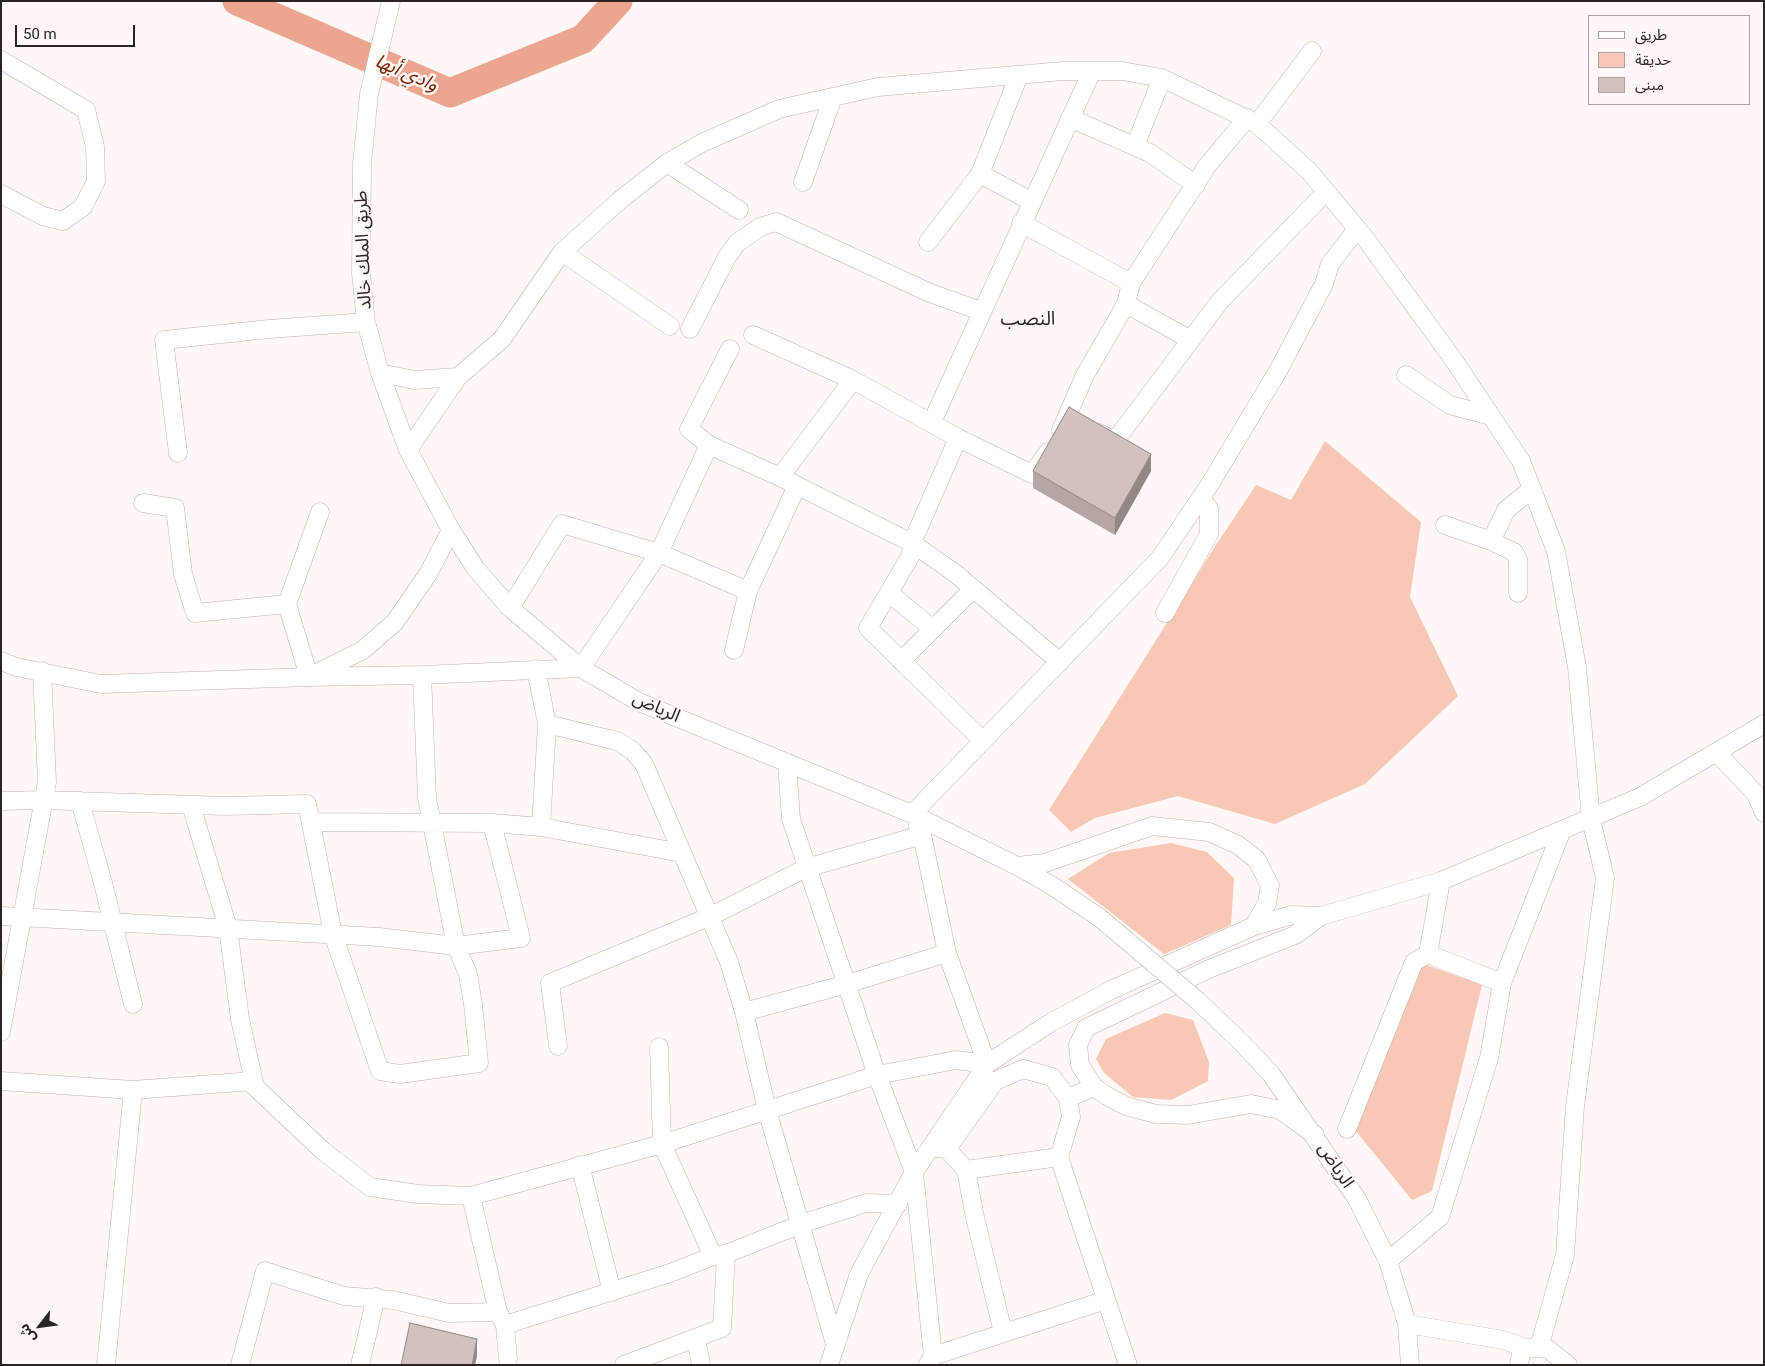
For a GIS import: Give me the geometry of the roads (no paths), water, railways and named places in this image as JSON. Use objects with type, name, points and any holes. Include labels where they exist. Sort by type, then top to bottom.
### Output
[{"type":"street","name":"طريق الملك خالد","points":[[389,8],[369,94],[362,164],[361,272],[366,322],[380,372],[408,450],[451,530]]},
{"type":"street","points":[[753,334],[853,380],[958,438],[1032,474],[1051,447],[1067,418],[1085,375],[1126,304],[1131,283],[1207,166],[1252,121],[1312,51]]},
{"type":"street","points":[[1,60],[86,110],[95,147],[96,181],[83,207],[63,221],[43,216],[1,194]]},
{"type":"street","points":[[932,422],[981,310],[1092,71]]},
{"type":"street","points":[[408,450],[458,376],[502,339],[562,252],[620,200],[666,163],[702,142],[779,109],[878,88],[1019,75],[1122,71],[1162,78],[1252,121],[1309,171],[1357,229],[1454,359],[1520,461],[1556,551],[1577,667],[1591,819],[1605,878],[1575,1106],[1566,1255],[1531,1348],[1519,1365]]},
{"type":"street","points":[[928,242],[980,174],[1019,75]]},
{"type":"street","points":[[1135,146],[1162,78]]},
{"type":"street","points":[[803,182],[833,98]]},
{"type":"street","points":[[1070,118],[1150,153],[1196,185]]},
{"type":"street","points":[[666,163],[739,210]]},
{"type":"street","points":[[980,174],[1031,201]]},
{"type":"street","points":[[1067,418],[1115,441],[1220,300],[1326,192]]},
{"type":"street","points":[[690,329],[726,257],[737,243],[760,226],[776,222],[930,293],[981,310]]},
{"type":"street","points":[[1022,223],[1131,283]]},
{"type":"street","points":[[987,1064],[947,953],[922,834],[912,814],[1160,558],[1201,498],[1278,371],[1324,284],[1330,264],[1357,229]]},
{"type":"street","points":[[562,252],[670,326]]},
{"type":"street","points":[[1126,304],[1190,340]]},
{"type":"street","points":[[178,453],[164,340],[269,329],[366,322]]},
{"type":"street","points":[[730,349],[689,429],[709,445],[780,477],[912,543],[974,589],[1060,662]]},
{"type":"street","points":[[380,372],[414,380],[458,376]]},
{"type":"street","points":[[1406,375],[1450,405],[1491,416]]},
{"type":"street","points":[[780,477],[853,380]]},
{"type":"street","points":[[958,438],[912,543],[911,555],[868,628],[982,740]]},
{"type":"street","points":[[1,661],[16,667],[101,684],[422,675],[581,668],[659,553],[709,445]]},
{"type":"street","points":[[734,650],[748,591],[797,486]]},
{"type":"street","points":[[1491,541],[1506,510],[1532,489]]},
{"type":"street","points":[[1165,614],[1209,534],[1209,510],[1201,498]]},
{"type":"street","points":[[143,503],[174,508],[184,574],[195,613],[287,604]]},
{"type":"street","points":[[309,677],[287,604],[320,512]]},
{"type":"street","points":[[510,608],[562,524],[659,553],[748,591]]},
{"type":"street","points":[[1445,526],[1491,541],[1514,552],[1518,560],[1518,593]]},
{"type":"street","points":[[309,677],[363,650],[395,622],[428,574],[451,530]]},
{"type":"street","name":"الرياض","points":[[451,530],[476,569],[510,608],[581,668],[639,702],[912,814],[1017,866],[1051,885],[1100,918],[1198,1002],[1242,1043],[1271,1074],[1315,1135],[1357,1199],[1388,1261],[1406,1324],[1410,1365]]},
{"type":"street","points":[[901,660],[974,589]]},
{"type":"street","points":[[889,593],[933,629]]},
{"type":"street","points":[[536,669],[548,724],[542,827]]},
{"type":"street","points":[[1,1032],[5,992],[23,916],[47,782],[42,671]]},
{"type":"street","points":[[1,800],[191,805],[307,804],[332,934],[380,1071],[400,1074],[479,1063],[468,974],[456,946],[427,798],[422,675]]},
{"type":"street","points":[[548,724],[617,741],[633,750],[644,764],[711,916],[729,962],[744,1012],[767,1110],[835,1344]]},
{"type":"street","points":[[1315,1135],[1280,1110],[1251,1104],[1188,1115],[1156,1114],[1126,1106],[1094,1087],[1080,1065],[1078,1045],[1086,1028],[1209,969],[1294,935],[1322,916],[1441,881],[1640,797],[1764,724]]},
{"type":"street","points":[[1717,752],[1756,794],[1764,813]]},
{"type":"street","points":[[787,764],[791,819],[806,868],[877,1075],[914,1172],[930,1360],[1003,1332],[1106,1300]]},
{"type":"street","points":[[80,801],[103,883],[133,1004]]},
{"type":"street","points":[[191,805],[228,928],[240,1019],[255,1087],[323,1151],[370,1187],[418,1194],[471,1196],[662,1144],[877,1075],[956,1060],[987,1064]]},
{"type":"street","points":[[311,822],[492,823],[542,827],[682,853]]},
{"type":"street","points":[[1,916],[379,937],[456,946],[521,938],[492,823]]},
{"type":"street","points":[[1017,866],[1045,863],[1152,826],[1209,832],[1238,845],[1257,860],[1270,886],[1267,903],[1254,926]]},
{"type":"street","points":[[1388,1261],[1440,1218],[1488,1058],[1502,983],[1562,830]]},
{"type":"street","points":[[558,1046],[550,982],[711,916],[806,868],[922,834]]},
{"type":"street","points":[[1428,954],[1441,881]]},
{"type":"street","points":[[939,1148],[987,1064],[1050,1023],[1111,990],[1254,926],[1292,915],[1322,916]]},
{"type":"street","points":[[744,1012],[847,984],[947,953]]},
{"type":"street","points":[[1428,954],[1502,983]]},
{"type":"street","points":[[1347,1129],[1414,962],[1428,954]]},
{"type":"street","points":[[624,1365],[722,1328],[720,1255],[662,1144],[659,1047]]},
{"type":"street","points":[[829,1365],[859,1274],[914,1172],[939,1148],[995,1081],[1023,1069],[1052,1077],[1068,1098],[1071,1117],[1059,1157],[1128,1365]]},
{"type":"street","points":[[1,1080],[133,1090],[254,1082]]},
{"type":"street","points":[[1068,1098],[1094,1087]]},
{"type":"street","points":[[106,1365],[133,1090]]},
{"type":"street","points":[[939,1148],[966,1170],[974,1213],[1003,1332]]},
{"type":"street","points":[[966,1170],[1059,1157]]},
{"type":"street","points":[[580,1165],[612,1292]]},
{"type":"street","points":[[471,1196],[501,1318],[508,1359]]},
{"type":"street","points":[[240,1365],[265,1271],[344,1296],[376,1298],[449,1313],[501,1318],[612,1292],[670,1273],[801,1224],[866,1203],[898,1204]]},
{"type":"street","points":[[360,1365],[376,1298]]},
{"type":"street","points":[[1406,1324],[1504,1340],[1531,1348],[1548,1349],[1568,1365]]},
{"type":"street","points":[[696,1338],[701,1365]]},
{"type":"waterway","name":"وادي أبها","points":[[237,1],[450,93],[583,39],[618,1]]},
{"type":"district","name":"النصب","points":[[1028,320]]}]
